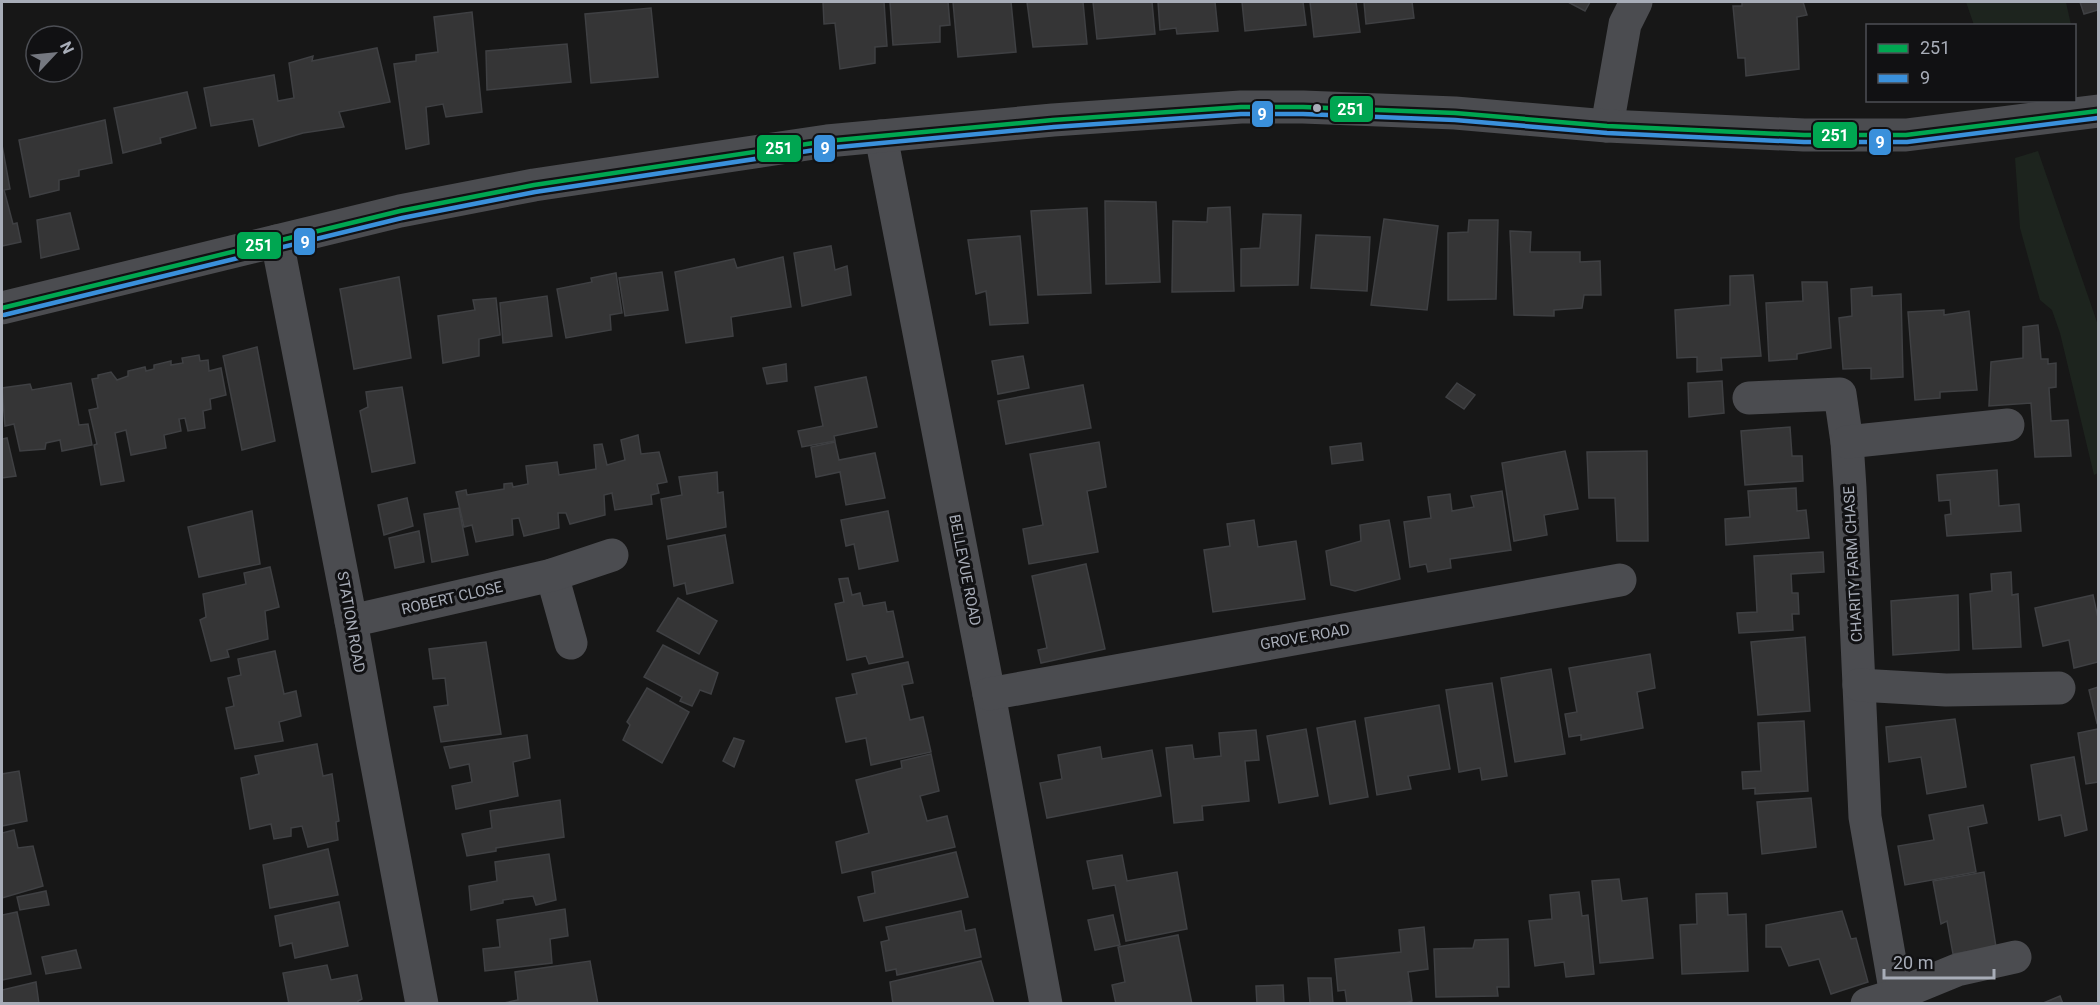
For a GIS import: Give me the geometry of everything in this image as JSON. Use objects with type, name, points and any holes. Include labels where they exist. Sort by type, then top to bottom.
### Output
[{"type":"street","points":[[1607,126],[1625,24],[1636,2]]},
{"type":"street","points":[[2,308],[400,211],[534,185],[827,141],[1053,120],[1241,107],[1455,113],[1607,126],[1804,135],[1906,135],[2098,111]]},
{"type":"street","name":"BELLEVUE ROAD","points":[[881,136],[989,694],[1046,1004]]},
{"type":"street","name":"STATION ROAD","points":[[277,241],[422,1004]]},
{"type":"street","name":"CHARITY FARM CHASE","points":[[1749,398],[1840,394],[1847,442],[1865,817],[1882,999]]},
{"type":"street","points":[[1847,442],[2008,425]]},
{"type":"street","name":"ROBERT CLOSE","points":[[351,621],[552,575],[612,555]]},
{"type":"street","points":[[552,575],[570,643]]},
{"type":"street","name":"GROVE ROAD","points":[[989,694],[1620,580]]},
{"type":"street","points":[[1859,685],[1946,690],[2059,688]]},
{"type":"street","points":[[1882,999],[1956,970],[2015,957]]},
{"type":"shaded area","points":[[1966,2],[2066,2],[2071,24],[1974,24]]},
{"type":"shaded area","points":[[2038,151],[2098,325],[2098,473],[2094,475],[2060,333],[2052,310],[2040,300],[2020,228],[2015,158]]},
{"type":"building","points":[[823,2],[884,2],[887,46],[875,47],[875,63],[840,69],[835,23],[824,24]]},
{"type":"building","points":[[890,2],[948,2],[950,25],[940,26],[940,42],[893,45]]},
{"type":"building","points":[[953,2],[1011,2],[1016,52],[958,57]]},
{"type":"building","points":[[1027,2],[1083,2],[1087,44],[1033,47]]},
{"type":"building","points":[[1093,2],[1152,2],[1155,34],[1097,39]]},
{"type":"building","points":[[1158,2],[1215,2],[1218,31],[1177,34],[1176,28],[1160,30]]},
{"type":"building","points":[[1242,2],[1303,2],[1306,25],[1245,31]]},
{"type":"building","points":[[1310,2],[1356,2],[1360,32],[1314,37]]},
{"type":"building","points":[[1364,2],[1412,2],[1414,18],[1366,24]]},
{"type":"building","points":[[1568,2],[1590,2],[1585,11]]},
{"type":"building","points":[[1742,2],[1803,2],[1807,15],[1797,17],[1799,69],[1746,76],[1745,58],[1738,58],[1733,6],[1742,6]]},
{"type":"building","points":[[2080,2],[2098,2],[2098,10],[2084,14]]},
{"type":"building","points":[[651,8],[658,77],[591,83],[585,14]]},
{"type":"building","points":[[472,12],[482,112],[446,117],[443,104],[426,107],[429,144],[406,149],[394,64],[416,61],[416,55],[438,52],[434,17]]},
{"type":"building","points":[[567,44],[571,82],[487,90],[486,51]]},
{"type":"building","points":[[377,48],[390,102],[339,112],[344,127],[303,133],[259,146],[253,119],[211,126],[204,88],[274,75],[278,101],[294,98],[289,63],[313,56],[312,61]]},
{"type":"building","points":[[187,92],[196,128],[160,138],[161,143],[123,153],[114,108]]},
{"type":"building","points":[[105,120],[112,163],[79,170],[79,176],[59,180],[59,190],[30,197],[19,140]]},
{"type":"building","points":[[2,145],[10,189],[4,190],[13,224],[17,223],[21,242],[2,246]]},
{"type":"building","points":[[1105,201],[1156,202],[1160,282],[1106,284]]},
{"type":"building","points":[[1230,207],[1234,291],[1172,292],[1173,221],[1207,222],[1208,208]]},
{"type":"building","points":[[1087,208],[1091,293],[1038,295],[1031,211]]},
{"type":"building","points":[[70,213],[79,249],[41,258],[37,220]]},
{"type":"building","points":[[1263,214],[1301,215],[1298,285],[1241,286],[1241,249],[1260,248]]},
{"type":"building","points":[[1384,219],[1438,226],[1427,310],[1371,305]]},
{"type":"building","points":[[1469,220],[1498,220],[1496,299],[1448,300],[1448,233],[1468,232]]},
{"type":"building","points":[[1510,231],[1531,232],[1530,252],[1580,252],[1580,262],[1600,261],[1601,295],[1584,295],[1582,308],[1554,310],[1554,316],[1514,315]]},
{"type":"building","points":[[1316,235],[1370,237],[1367,291],[1311,288]]},
{"type":"building","points":[[1020,236],[1028,323],[990,325],[986,291],[976,294],[968,240]]},
{"type":"building","points":[[831,246],[835,270],[847,266],[851,295],[802,306],[794,253]]},
{"type":"building","points":[[783,257],[791,307],[731,317],[733,336],[686,343],[675,272],[734,259],[737,268]]},
{"type":"building","points":[[662,272],[668,310],[625,316],[619,278]]},
{"type":"building","points":[[616,273],[622,313],[610,315],[611,330],[566,338],[557,289],[592,282],[591,278]]},
{"type":"building","points":[[1753,275],[1761,356],[1721,358],[1722,370],[1697,372],[1697,357],[1677,358],[1675,310],[1730,305],[1730,276]]},
{"type":"building","points":[[399,277],[411,358],[354,369],[340,289]]},
{"type":"building","points":[[1802,282],[1827,282],[1831,348],[1797,354],[1797,359],[1769,361],[1766,303],[1803,301]]},
{"type":"building","points":[[1872,287],[1872,296],[1901,294],[1903,377],[1871,379],[1871,368],[1843,369],[1839,318],[1852,316],[1851,289]]},
{"type":"building","points":[[547,296],[552,336],[503,343],[500,303]]},
{"type":"building","points":[[496,298],[500,335],[479,339],[479,356],[443,363],[438,316],[475,310],[473,300]]},
{"type":"building","points":[[1944,310],[1944,315],[1969,311],[1977,390],[1940,392],[1940,398],[1915,400],[1908,312]]},
{"type":"building","points":[[2038,325],[2041,359],[2048,359],[2048,364],[2056,363],[2056,387],[2049,388],[2051,421],[2068,420],[2071,456],[2035,457],[2031,403],[1989,406],[1991,362],[2023,358],[2023,327]]},
{"type":"building","points":[[257,347],[275,441],[242,450],[223,356]]},
{"type":"building","points":[[199,355],[200,361],[208,360],[209,371],[221,368],[226,395],[210,399],[211,409],[203,411],[205,428],[188,431],[185,418],[179,419],[181,431],[164,435],[166,448],[131,455],[126,430],[115,433],[124,481],[101,485],[94,445],[97,444],[89,410],[98,408],[92,379],[111,372],[117,380],[128,376],[128,371],[145,367],[146,371],[154,369],[154,365],[171,361],[171,365],[183,363],[182,358]]},
{"type":"building","points":[[1023,356],[1029,388],[998,394],[992,361]]},
{"type":"building","points":[[786,364],[787,381],[767,384],[763,368]]},
{"type":"building","points":[[866,377],[877,427],[834,436],[835,441],[802,447],[798,431],[823,426],[815,387]]},
{"type":"building","points":[[1722,381],[1724,413],[1689,417],[1688,383]]},
{"type":"building","points":[[71,383],[79,425],[88,424],[92,445],[62,451],[60,440],[46,443],[45,449],[20,451],[14,424],[5,426],[2,388],[30,384],[32,390]]},
{"type":"building","points":[[1457,383],[1475,395],[1464,409],[1446,397]]},
{"type":"building","points":[[1083,385],[1091,428],[1006,444],[998,401]]},
{"type":"building","points":[[402,387],[415,463],[372,472],[360,411],[368,407],[366,392]]},
{"type":"building","points":[[1790,427],[1792,456],[1802,456],[1803,481],[1745,485],[1741,431]]},
{"type":"building","points":[[638,435],[641,454],[659,452],[667,482],[657,484],[659,493],[651,495],[652,504],[615,510],[612,493],[604,495],[605,515],[570,524],[566,513],[558,513],[559,528],[524,536],[519,518],[512,519],[513,535],[476,542],[472,525],[464,527],[456,492],[466,490],[467,495],[504,489],[504,484],[512,483],[513,487],[528,484],[526,466],[557,462],[559,475],[596,469],[594,445],[602,444],[607,465],[625,460],[621,440]]},
{"type":"building","points":[[7,438],[16,476],[2,478],[2,439]]},
{"type":"building","points":[[835,442],[839,460],[875,453],[885,498],[846,505],[840,472],[816,477],[811,447]]},
{"type":"building","points":[[1099,442],[1106,487],[1087,491],[1098,552],[1029,564],[1023,529],[1043,525],[1030,454]]},
{"type":"building","points":[[1361,443],[1363,460],[1332,464],[1330,447]]},
{"type":"building","points":[[1565,451],[1578,509],[1544,515],[1547,535],[1514,541],[1502,463]]},
{"type":"building","points":[[1647,451],[1648,541],[1617,541],[1615,498],[1589,498],[1587,452]]},
{"type":"building","points":[[1997,470],[1999,506],[2019,504],[2021,531],[1947,536],[1945,515],[1951,514],[1950,500],[1939,501],[1937,475]]},
{"type":"building","points":[[717,472],[718,493],[723,492],[726,527],[667,539],[661,499],[682,495],[679,477]]},
{"type":"building","points":[[1796,488],[1797,511],[1806,510],[1809,538],[1726,545],[1725,519],[1750,517],[1748,491]]},
{"type":"building","points":[[1502,491],[1511,550],[1450,559],[1451,568],[1428,572],[1426,564],[1410,567],[1404,522],[1431,518],[1428,497],[1450,494],[1452,511],[1474,507],[1471,496]]},
{"type":"building","points":[[407,498],[413,526],[384,535],[378,505]]},
{"type":"building","points":[[459,508],[468,555],[432,562],[424,514]]},
{"type":"building","points":[[252,511],[260,564],[199,577],[188,527]]},
{"type":"building","points":[[888,511],[898,561],[859,569],[854,544],[846,546],[841,520]]},
{"type":"building","points":[[1254,520],[1258,547],[1296,541],[1305,599],[1213,612],[1204,550],[1230,546],[1227,524]]},
{"type":"building","points":[[1389,520],[1400,579],[1355,591],[1331,585],[1326,551],[1361,541],[1360,525]]},
{"type":"building","points":[[419,531],[424,562],[395,568],[389,538]]},
{"type":"building","points":[[725,535],[733,583],[687,594],[685,583],[674,586],[668,546]]},
{"type":"building","points":[[1823,552],[1824,572],[1791,574],[1792,593],[1798,593],[1799,614],[1792,614],[1793,630],[1739,633],[1737,613],[1757,612],[1754,556]]},
{"type":"building","points":[[1086,564],[1105,649],[1041,663],[1038,650],[1047,648],[1032,576]]},
{"type":"building","points":[[270,567],[279,607],[265,611],[268,639],[227,650],[229,657],[211,661],[200,620],[206,617],[203,594],[246,584],[244,573]]},
{"type":"building","points":[[2011,572],[2012,595],[2018,594],[2021,647],[1973,649],[1970,594],[1992,591],[1991,574]]},
{"type":"building","points":[[848,578],[852,595],[860,593],[863,606],[885,602],[887,612],[893,611],[903,657],[869,664],[866,656],[847,660],[835,604],[844,602],[839,579]]},
{"type":"building","points":[[1958,595],[1959,650],[1893,655],[1891,601]]},
{"type":"building","points":[[2093,595],[2098,618],[2098,662],[2074,668],[2069,640],[2043,646],[2035,608]]},
{"type":"building","points":[[678,598],[717,621],[699,654],[657,631]]},
{"type":"building","points":[[1805,637],[1810,711],[1758,715],[1751,642]]},
{"type":"building","points":[[486,642],[501,734],[441,742],[434,707],[448,705],[445,678],[433,679],[429,649]]},
{"type":"building","points":[[663,645],[718,673],[711,694],[700,690],[692,706],[680,701],[682,697],[644,677]]},
{"type":"building","points":[[275,651],[284,694],[296,691],[301,716],[279,722],[283,741],[235,749],[226,708],[234,706],[228,678],[241,675],[238,659]]},
{"type":"building","points":[[1650,654],[1655,688],[1637,692],[1643,728],[1581,740],[1581,735],[1569,737],[1565,714],[1577,712],[1569,668]]},
{"type":"building","points":[[908,662],[913,683],[902,685],[910,720],[923,717],[931,752],[871,765],[866,738],[846,742],[836,698],[857,694],[852,674]]},
{"type":"building","points":[[1551,669],[1565,754],[1515,762],[1501,678]]},
{"type":"building","points":[[1492,683],[1507,776],[1482,780],[1480,768],[1459,772],[1446,690]]},
{"type":"building","points":[[2098,687],[2098,722],[2097,723],[2089,690]]},
{"type":"building","points":[[647,688],[689,712],[662,763],[623,740],[630,725],[627,722]]},
{"type":"building","points":[[1439,705],[1450,769],[1408,776],[1411,789],[1377,795],[1365,718]]},
{"type":"building","points":[[1955,719],[1966,787],[1927,794],[1921,757],[1889,762],[1886,727]]},
{"type":"building","points":[[1355,721],[1368,797],[1330,804],[1317,728]]},
{"type":"building","points":[[1804,721],[1808,791],[1755,794],[1755,788],[1743,789],[1742,772],[1761,771],[1758,723]]},
{"type":"building","points":[[1306,729],[1318,796],[1279,803],[1267,736]]},
{"type":"building","points":[[2098,729],[2098,782],[2086,784],[2078,733]]},
{"type":"building","points":[[1256,730],[1259,760],[1245,761],[1249,801],[1202,806],[1203,820],[1174,823],[1166,748],[1192,745],[1194,759],[1221,756],[1219,733]]},
{"type":"building","points":[[527,735],[530,758],[513,762],[518,796],[456,809],[452,786],[472,782],[469,764],[450,768],[444,747]]},
{"type":"building","points":[[734,738],[744,741],[734,767],[723,761]]},
{"type":"building","points":[[317,744],[323,776],[332,774],[339,821],[336,822],[338,840],[308,847],[302,826],[291,828],[291,836],[274,839],[271,824],[250,829],[241,778],[259,774],[255,756]]},
{"type":"building","points":[[1100,747],[1102,759],[1152,750],[1161,796],[1047,818],[1040,783],[1062,779],[1058,755]]},
{"type":"building","points":[[931,754],[939,791],[920,796],[927,821],[947,816],[955,847],[842,873],[836,842],[869,833],[856,780],[902,768],[901,761]]},
{"type":"building","points":[[2074,757],[2087,830],[2065,836],[2061,815],[2039,820],[2031,765]]},
{"type":"building","points":[[19,771],[27,821],[2,826],[2,774]]},
{"type":"building","points":[[1811,798],[1816,847],[1762,854],[1757,802]]},
{"type":"building","points":[[560,800],[564,837],[496,848],[496,851],[467,856],[462,834],[492,828],[490,811]]},
{"type":"building","points":[[1983,805],[1987,823],[1968,827],[1976,872],[1905,885],[1898,846],[1934,840],[1929,815]]},
{"type":"building","points":[[14,830],[18,848],[33,846],[43,886],[2,898],[2,833]]},
{"type":"building","points":[[328,849],[338,895],[270,908],[263,865]]},
{"type":"building","points":[[956,852],[968,897],[864,921],[858,897],[875,893],[872,872]]},
{"type":"building","points":[[549,854],[556,900],[536,905],[533,896],[503,900],[503,903],[471,910],[469,886],[497,881],[495,862]]},
{"type":"building","points":[[1122,855],[1127,881],[1177,872],[1187,929],[1126,941],[1115,885],[1093,889],[1087,861]]},
{"type":"building","points":[[1984,872],[1996,947],[1953,954],[1947,921],[1941,924],[1933,881]]},
{"type":"building","points":[[1619,879],[1622,901],[1647,898],[1653,958],[1600,963],[1592,881]]},
{"type":"building","points":[[46,891],[49,905],[20,910],[17,897]]},
{"type":"building","points":[[1579,892],[1582,916],[1588,915],[1594,974],[1566,977],[1564,962],[1535,966],[1529,921],[1552,919],[1550,895]]},
{"type":"building","points":[[1727,893],[1728,915],[1746,914],[1748,971],[1682,974],[1680,925],[1697,924],[1696,894]]},
{"type":"building","points":[[339,902],[348,946],[295,958],[292,943],[280,946],[275,916]]},
{"type":"building","points":[[565,909],[568,936],[550,939],[552,963],[485,971],[483,949],[500,947],[497,920]]},
{"type":"building","points":[[961,911],[965,931],[975,929],[981,957],[897,975],[896,969],[886,971],[881,942],[889,940],[886,927]]},
{"type":"building","points":[[1842,911],[1851,939],[1856,938],[1868,982],[1831,994],[1819,959],[1789,966],[1781,947],[1766,947],[1766,925]]},
{"type":"building","points":[[17,912],[31,974],[2,980],[2,915]]},
{"type":"building","points":[[1113,915],[1120,945],[1095,950],[1088,920]]},
{"type":"building","points":[[1424,927],[1428,969],[1408,972],[1412,1001],[1402,1004],[1347,1004],[1345,990],[1338,991],[1335,959],[1401,952],[1399,930]]},
{"type":"building","points":[[1178,935],[1192,1004],[1116,1004],[1112,985],[1125,982],[1118,947]]},
{"type":"building","points":[[1508,939],[1509,987],[1497,987],[1498,996],[1436,997],[1434,949],[1473,948],[1475,940]]},
{"type":"building","points":[[76,950],[81,968],[46,974],[42,957]]},
{"type":"building","points":[[590,961],[598,1004],[499,1004],[518,1000],[515,972]]},
{"type":"building","points":[[981,961],[994,1004],[893,1004],[890,982]]},
{"type":"building","points":[[327,965],[331,980],[357,975],[362,999],[358,1001],[358,1004],[289,1004],[283,973]]},
{"type":"building","points":[[1308,978],[1331,978],[1333,1004],[1307,1004],[1310,1003]]},
{"type":"building","points":[[36,982],[39,1004],[2,1004],[2,990]]},
{"type":"building","points":[[1283,985],[1284,1004],[1257,1004],[1256,986]]},
{"type":"building","points":[[2060,996],[2063,1004],[2041,1004]]},
{"type":"transit line","name":"251","points":[[2,308],[400,211],[534,185],[827,141],[1053,120],[1241,107],[1455,113],[1607,126],[1804,135],[1906,135],[2098,111]]},
{"type":"transit line","name":"9","points":[[4,315],[402,218],[535,192],[828,148],[1054,127],[1241,114],[1455,120],[1607,133],[1804,142],[1907,142],[2098,118]]}]
